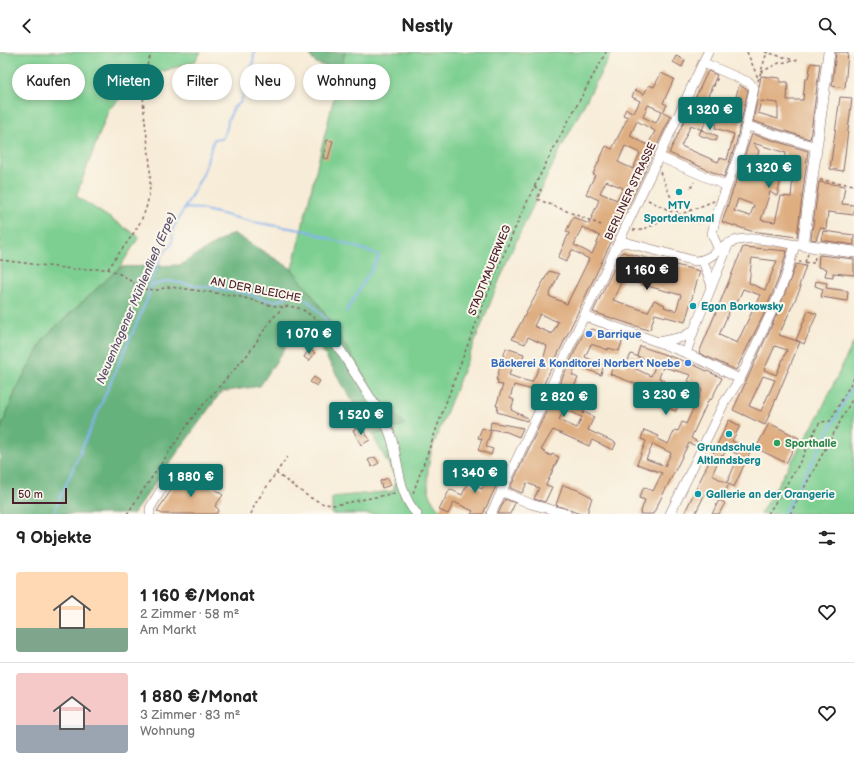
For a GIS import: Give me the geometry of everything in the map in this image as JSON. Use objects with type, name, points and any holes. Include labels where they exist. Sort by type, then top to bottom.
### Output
[{"type":"main road","points":[[829,52],[802,247],[854,252]]},
{"type":"street","name":"BERLINER STRASSE","points":[[490,514],[660,157],[708,52]]},
{"type":"street","points":[[704,63],[750,83],[754,88],[742,146],[716,216],[712,234],[719,250]]},
{"type":"street","points":[[745,128],[751,127],[816,147]]},
{"type":"street","points":[[660,157],[727,186]]},
{"type":"street","points":[[617,245],[625,242],[695,261],[703,261],[729,243],[737,240],[748,239],[802,247],[791,261],[771,313],[740,379],[724,403],[670,514]]},
{"type":"street","points":[[686,353],[729,243]]},
{"type":"street","points":[[703,261],[712,286]]},
{"type":"street","points":[[584,316],[686,353],[740,379]]},
{"type":"street","points":[[325,327],[347,358],[385,421],[397,456],[403,491],[409,504],[417,514]]},
{"type":"street","points":[[658,342],[683,336],[694,330]]},
{"type":"street","points":[[150,514],[150,508],[169,477]]},
{"type":"street","points":[[501,491],[531,504],[567,514]]},
{"type":"path","points":[[0,260],[72,269],[108,269],[142,219],[148,200],[149,168],[143,102],[143,84],[145,71],[152,52]]},
{"type":"path","name":"STADTMAUERWEG","points":[[409,504],[457,371],[517,224],[534,186],[606,52]]},
{"type":"path","points":[[747,52],[759,79]]},
{"type":"path","points":[[754,88],[759,79],[767,52],[795,60]]},
{"type":"path","points":[[761,72],[780,64],[799,60]]},
{"type":"path","points":[[711,92],[719,74]]},
{"type":"path","points":[[660,172],[678,215]]},
{"type":"path","points":[[812,179],[854,185]]},
{"type":"path","points":[[691,188],[694,182]]},
{"type":"path","points":[[534,186],[541,190],[537,199],[601,225]]},
{"type":"path","points":[[641,196],[695,223],[707,221]]},
{"type":"path","points":[[631,230],[641,230],[714,202]]},
{"type":"path","points":[[802,247],[805,262]]},
{"type":"path","points":[[791,261],[814,263],[816,253]]},
{"type":"path","name":"AN DER BLEICHE","points":[[108,269],[122,275],[142,289],[158,290],[167,287],[215,292],[283,307],[289,306],[302,309],[314,316],[325,327]]},
{"type":"path","points":[[127,514],[195,414],[248,353],[271,320],[283,307]]},
{"type":"path","points":[[768,514],[798,466],[817,426],[820,422],[830,421],[854,378]]},
{"type":"path","points":[[790,514],[854,396]]},
{"type":"path","points":[[251,514],[254,504],[287,457]]},
{"type":"path","points":[[276,473],[317,502],[330,505],[362,499],[387,497],[403,491]]},
{"type":"green space","points":[[0,52],[201,52],[195,61],[186,64],[172,64],[172,68],[164,71],[164,64],[93,64],[93,100],[119,100],[109,109],[76,196],[139,237],[120,267],[45,337],[16,390],[0,431]]},
{"type":"green space","points":[[310,52],[345,52],[342,64],[317,64],[311,57]]},
{"type":"green space","points":[[345,52],[612,52],[559,152],[509,256],[433,446],[428,474],[429,493],[438,508],[446,514],[394,514],[392,512],[391,514],[332,514],[332,497],[394,491],[395,476],[373,436],[405,424],[381,402],[316,300],[292,269],[333,100],[390,100],[390,64],[342,64]]},
{"type":"green space","points":[[233,233],[292,269],[316,300],[381,402],[405,424],[373,436],[322,350],[300,325],[260,386],[221,392],[133,514],[0,514],[0,431],[16,390],[45,337],[120,267],[180,265]]},
{"type":"green space","points":[[854,341],[854,514],[760,514],[819,415]]},
{"type":"building","points":[[836,52],[848,52],[845,88],[832,86]]},
{"type":"building","points":[[676,56],[685,60],[682,67],[673,62]]},
{"type":"building","points":[[811,63],[820,64],[810,139],[753,121],[761,76],[780,78],[780,82],[788,82],[787,100],[803,100],[805,79],[808,79]],"holes":[[[761,101],[778,103],[778,119],[758,113]]]},
{"type":"building","points":[[708,71],[717,75],[707,98],[725,105],[720,116],[733,121],[735,109],[733,108],[739,85],[748,90],[736,143],[724,177],[669,153]],"holes":[[[708,116],[718,120],[715,128],[734,134],[727,160],[720,158],[718,162],[681,146],[691,125],[702,130]]]},
{"type":"building","points":[[661,73],[674,79],[663,103],[667,105],[663,112],[671,116],[540,392],[514,385],[510,398],[514,400],[511,410],[528,418],[527,421],[497,412],[498,406],[496,406],[503,385],[497,384],[498,380],[496,380],[506,348],[524,354],[522,361],[515,359],[509,375],[532,382],[543,360],[547,346],[528,337],[525,344],[512,339],[549,271],[559,274],[549,296],[567,304],[589,259],[572,250],[566,262],[558,258],[569,233],[566,232],[573,217],[589,224],[599,200],[586,194],[595,175],[593,174],[606,146],[612,149],[628,117],[623,115],[626,109],[634,113],[640,101],[632,97],[635,90],[644,94],[649,85],[654,87]],"holes":[[[648,105],[662,111],[656,123],[643,117]],[[637,121],[655,131],[648,145],[630,136]],[[625,146],[640,153],[633,169],[618,162]],[[606,181],[623,188],[617,200],[600,193]],[[582,227],[600,236],[592,254],[574,245]],[[540,314],[558,322],[552,334],[534,326]]]},
{"type":"building","points":[[840,97],[852,98],[843,171],[830,169]]},
{"type":"building","points":[[701,130],[718,136],[716,141],[699,135]]},
{"type":"building","points":[[752,134],[808,151],[797,237],[751,231],[722,222]],"holes":[[[753,143],[786,153],[781,169],[772,166],[766,159],[752,173],[759,151]],[[782,175],[793,177],[791,197],[781,196],[775,222],[761,220],[770,192],[777,196]],[[738,199],[754,205],[750,216],[734,211]]]},
{"type":"building","points":[[327,140],[333,141],[328,159],[323,158]]},
{"type":"building","points":[[819,182],[845,186],[842,204],[854,205],[854,215],[828,212],[826,229],[820,228],[816,240],[811,239]]},
{"type":"building","points":[[823,231],[854,235],[854,245],[821,240]]},
{"type":"building","points":[[743,247],[787,251],[779,277],[764,314],[736,370],[699,353]],"holes":[[[752,258],[777,261],[765,290],[749,283]],[[743,289],[760,295],[737,343],[719,335],[733,303],[736,305]]]},
{"type":"building","points":[[622,252],[700,271],[685,322],[655,314],[650,329],[648,330],[593,312]],"holes":[[[629,265],[639,267],[636,283],[681,295],[676,311],[664,307],[665,305],[654,300],[648,312],[613,300]]]},
{"type":"building","points":[[819,255],[854,259],[854,275],[833,273],[833,277],[825,276],[827,269],[818,267]]},
{"type":"building","points":[[796,264],[806,266],[799,286],[801,287],[779,335],[800,342],[765,425],[733,410],[776,316]],"holes":[[[775,346],[787,350],[776,375],[764,370]],[[763,376],[775,380],[761,411],[749,406]]]},
{"type":"building","points":[[816,281],[827,283],[826,288],[848,291],[847,301],[821,297],[823,289],[815,286]]},
{"type":"building","points":[[808,311],[817,314],[804,344],[796,340]]},
{"type":"building","points":[[592,329],[623,339],[619,351],[608,348],[608,350],[591,344],[585,357],[604,365],[601,375],[577,365],[572,375],[578,378],[569,398],[583,405],[581,410],[584,411],[583,414],[584,412],[594,417],[588,430],[616,443],[613,450],[592,440],[589,446],[553,430],[541,450],[551,456],[552,454],[559,457],[546,485],[552,487],[545,502],[534,499],[539,488],[527,483],[522,493],[510,488],[584,332]],"holes":[[[564,409],[582,417],[577,428],[559,420]]]},
{"type":"building","points":[[640,346],[692,364],[722,378],[711,400],[709,399],[691,438],[698,442],[696,446],[689,443],[653,514],[640,514],[645,500],[639,498],[644,487],[653,491],[662,473],[637,464],[646,441],[641,439],[644,430],[659,436],[657,439],[668,444],[675,430],[678,431],[682,422],[686,424],[702,390],[688,381],[691,375],[663,367],[659,378],[665,381],[658,396],[672,401],[674,396],[681,398],[676,411],[637,396],[641,386],[610,374],[615,363],[625,367],[631,354],[641,358],[636,369],[651,376],[656,364],[637,356]],"holes":[[[653,444],[671,453],[665,466],[646,459]]]},
{"type":"building","points":[[309,349],[315,353],[309,361],[304,357]]},
{"type":"building","points":[[314,377],[320,381],[317,386],[310,382]]},
{"type":"building","points":[[729,420],[740,426],[732,441],[751,450],[734,487],[729,484],[720,501],[705,494],[695,514],[684,514]],"holes":[[[727,449],[739,455],[727,483],[712,475],[721,455],[723,456]]]},
{"type":"building","points":[[491,422],[523,428],[519,437],[507,432],[490,429]]},
{"type":"building","name":"Sporthalle","points":[[769,423],[799,438],[786,463],[756,448]]},
{"type":"building","points":[[360,426],[370,440],[361,445],[353,430]]},
{"type":"building","points":[[482,428],[491,431],[486,447],[493,449],[491,455],[478,450],[482,439],[478,438]]},
{"type":"building","points":[[375,457],[379,463],[372,467],[368,460]]},
{"type":"building","points":[[493,462],[505,467],[483,514],[471,514],[473,511],[454,502],[448,514],[439,510],[450,489],[462,495],[468,483],[482,489]]},
{"type":"building","points":[[467,463],[477,467],[469,483],[460,479]]},
{"type":"building","points":[[185,470],[223,495],[215,506],[219,510],[216,514],[162,514],[157,511]]},
{"type":"building","points":[[388,478],[391,485],[382,488],[380,481]]},
{"type":"building","points":[[563,485],[592,497],[587,514],[580,514],[556,505]]},
{"type":"building","points":[[505,499],[515,503],[510,514],[498,514]]},
{"type":"building","points":[[719,500],[725,503],[719,514],[712,514]]},
{"type":"waterway","name":"Neuenhagener Mühlenfließ (Erpe)","points":[[53,514],[149,295],[150,284],[161,257],[172,243],[173,229],[203,174],[214,139],[222,139],[234,107],[240,103],[243,96],[243,87],[253,64],[254,52]]},
{"type":"waterway","points":[[184,208],[201,209],[253,222],[307,231],[377,254],[379,256],[377,260],[346,312]]},
{"type":"waterway","points":[[149,286],[168,281],[245,293],[267,300],[277,301],[295,293],[312,304],[335,330]]},
{"type":"waterway","points":[[784,514],[854,384]]},
{"type":"place","name":"MTV Sportdenkmal","points":[[679,192]]},
{"type":"place","name":"Egon Borkowsky","points":[[693,306]]},
{"type":"place","name":"Barrique","points":[[589,334]]},
{"type":"place","name":"Bäckerei & Konditorei Norbert Noebe","points":[[688,363]]},
{"type":"place","name":"Grundschule Altlandsberg","points":[[729,434]]},
{"type":"place","name":"Sporthalle","points":[[777,443]]},
{"type":"place","name":"Gallerie an der Orangerie","points":[[698,494]]}]
